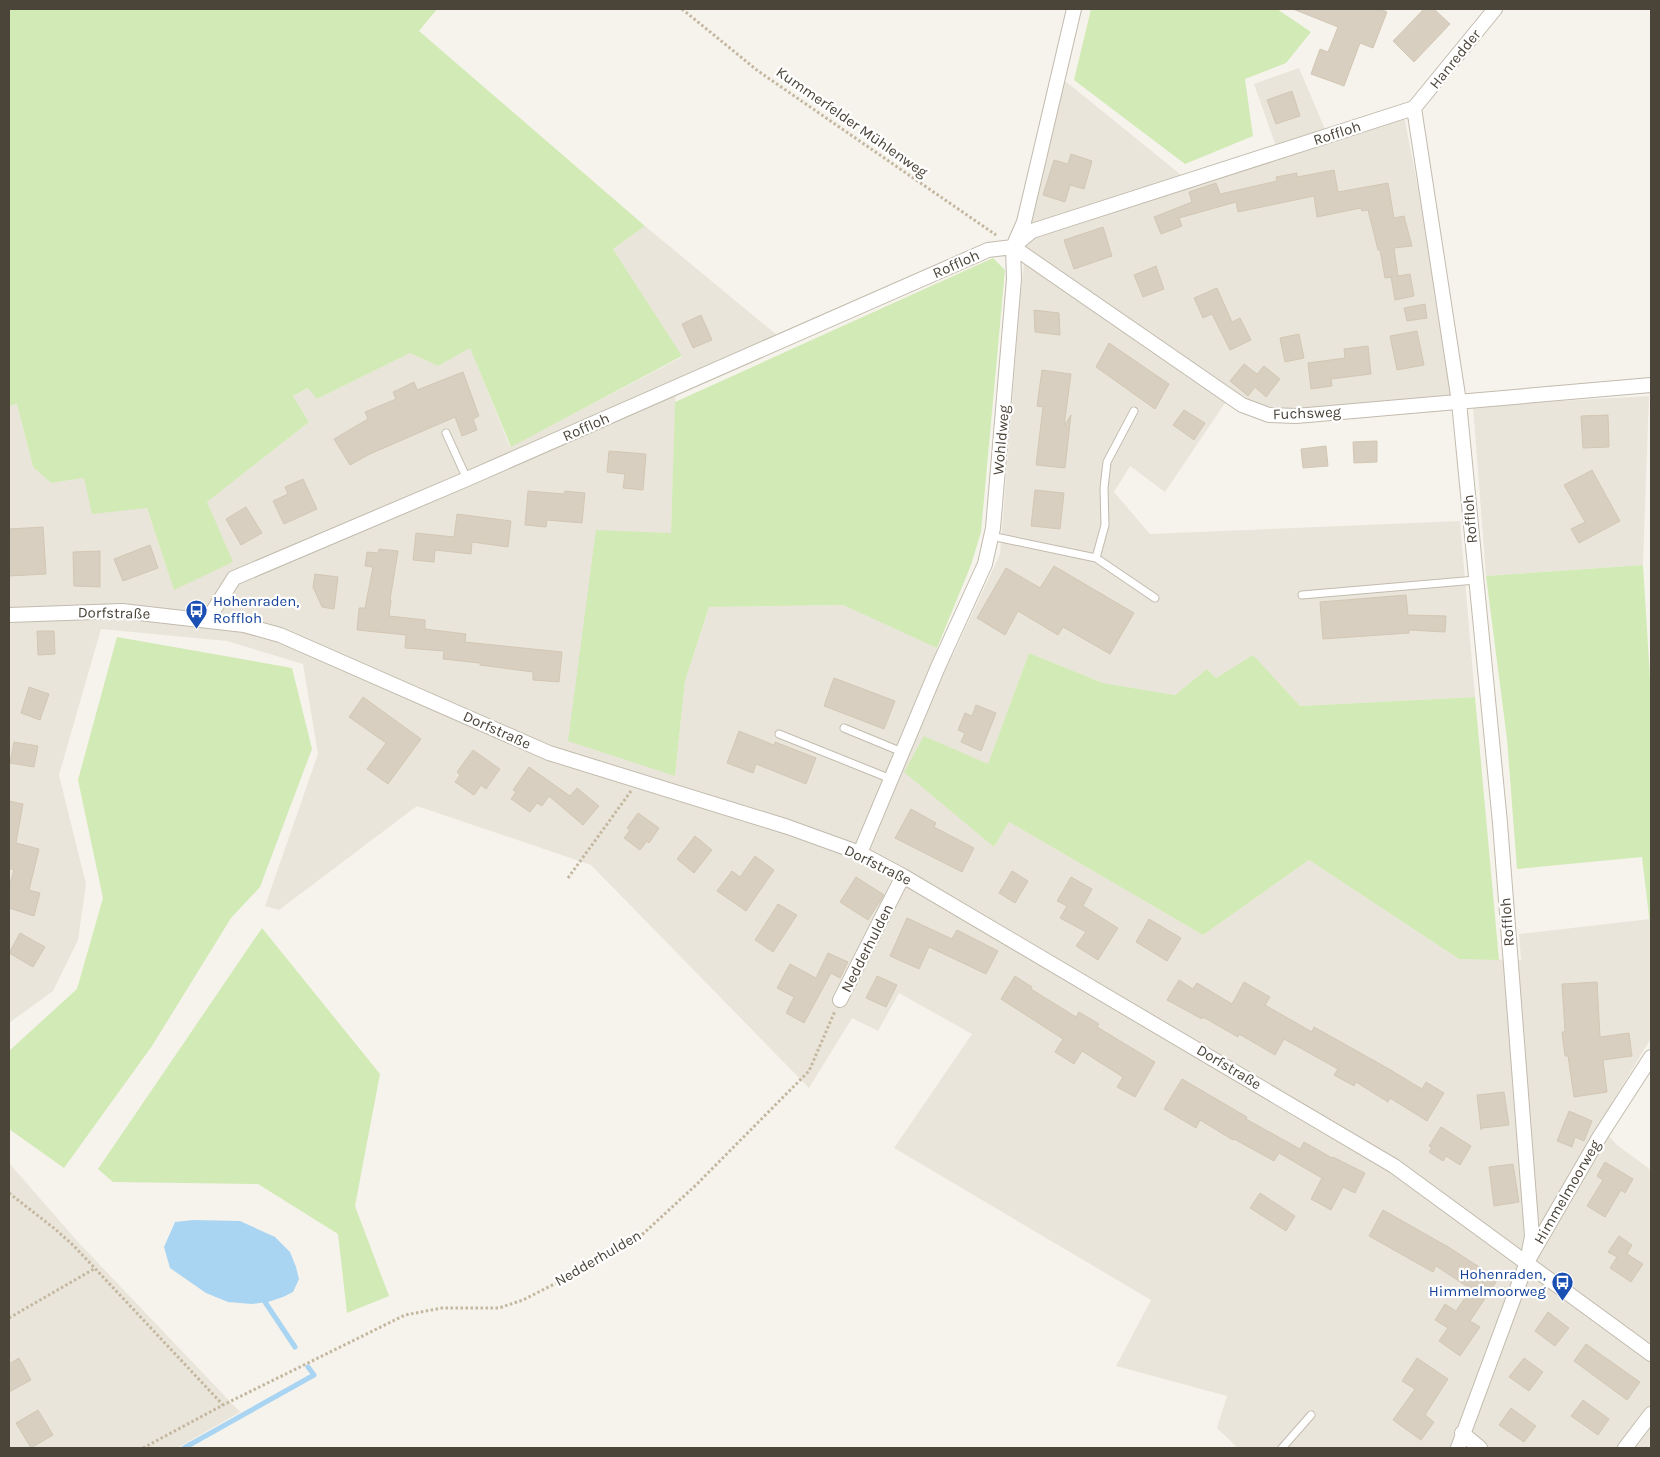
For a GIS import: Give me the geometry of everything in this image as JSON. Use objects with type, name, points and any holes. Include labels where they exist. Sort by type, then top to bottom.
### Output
[{"type":"street","name":"Wohldweg","points":[[860,853],[902,752],[985,564],[993,528],[1014,279],[1013,247],[1024,222],[1074,9]]},
{"type":"street","name":"Hanredder","points":[[1414,108],[1495,9]]},
{"type":"street","name":"Roffloh","points":[[208,619],[234,578],[467,480],[988,250],[1013,247],[1032,232],[1414,108],[1459,402],[1500,823],[1532,1236],[1527,1262]]},
{"type":"street","name":"Fuchsweg","points":[[1013,247],[1242,405],[1269,415],[1296,416],[1651,385]]},
{"type":"street","name":"Dorfstraße","points":[[9,615],[122,610],[208,619],[244,625],[280,635],[549,753],[788,827],[860,853],[904,876],[1394,1166],[1651,1354]]},
{"type":"street","name":"Nedderhulden","points":[[840,1000],[904,876]]},
{"type":"street","name":"Himmelmoorweg","points":[[1458,1448],[1527,1262],[1600,1136],[1651,1057]]},
{"type":"street","points":[[1625,1448],[1651,1414]]},
{"type":"street","points":[[1462,1434],[1480,1448]]},
{"type":"lane","points":[[1096,558],[1105,525],[1104,488],[1107,462],[1134,411]]},
{"type":"lane","points":[[446,433],[467,480]]},
{"type":"lane","points":[[991,536],[1096,558],[1155,598]]},
{"type":"lane","points":[[1302,595],[1476,580]]},
{"type":"lane","points":[[844,728],[902,752]]},
{"type":"lane","points":[[779,734],[891,779]]},
{"type":"lane","points":[[1282,1448],[1311,1415]]},
{"type":"path","name":"Kummerfelder Mühlenweg","points":[[682,9],[758,71],[1013,247]]},
{"type":"path","points":[[568,878],[639,781]]},
{"type":"path","name":"Nedderhulden","points":[[143,1448],[223,1405],[405,1315],[442,1308],[499,1308],[523,1300],[613,1254],[644,1233],[696,1185],[809,1071],[840,1000]]},
{"type":"path","points":[[9,1194],[74,1246],[223,1405]]},
{"type":"path","points":[[9,1318],[94,1269]]},
{"type":"shaded area","points":[[1299,68],[1330,141],[1404,116],[1425,224],[1453,395],[1294,410],[1258,405],[1233,391],[1165,492],[1130,466],[1114,492],[1150,534],[1460,521],[1475,697],[1300,706],[1253,656],[1216,678],[1207,669],[1175,695],[1103,683],[1029,653],[988,765],[924,736],[994,847],[1009,822],[1203,935],[1309,860],[1459,959],[1521,960],[1519,934],[1650,919],[1651,1038],[1599,1125],[1617,1145],[1651,1170],[1651,1448],[1238,1448],[1217,1428],[1227,1396],[1116,1366],[1151,1300],[894,1148],[972,1034],[899,993],[878,1031],[852,1018],[809,1088],[591,865],[417,806],[279,910],[265,906],[318,754],[303,664],[227,641],[101,629],[59,775],[86,884],[78,940],[53,991],[9,1023],[9,406],[17,404],[33,467],[51,483],[84,478],[147,508],[174,589],[207,502],[309,422],[293,396],[309,388],[317,399],[410,353],[438,366],[470,347],[510,447],[682,357],[613,249],[645,226],[778,336],[676,381],[671,533],[596,531],[675,776],[685,681],[709,607],[843,605],[953,655],[1000,554],[1028,224],[1064,80],[1191,183],[1279,155],[1254,84]]},
{"type":"shaded area","points":[[1649,396],[1643,565],[1486,576],[1473,406]]},
{"type":"shaded area","points":[[9,1163],[79,1243],[240,1412],[177,1448],[9,1448]]},
{"type":"green space","points":[[9,9],[437,9],[419,31],[645,226],[613,249],[682,356],[511,447],[470,348],[438,366],[410,353],[317,399],[308,388],[293,396],[309,422],[207,502],[233,562],[174,590],[147,508],[92,514],[84,478],[51,483],[33,467],[17,404],[9,406]]},
{"type":"green space","points":[[1091,9],[1277,9],[1311,32],[1286,63],[1245,79],[1253,136],[1185,164],[1074,80]]},
{"type":"green space","points":[[993,258],[1005,270],[981,532],[971,565],[937,648],[843,605],[709,607],[685,681],[675,776],[568,741],[596,530],[671,533],[675,402]]},
{"type":"green space","points":[[1643,565],[1651,695],[1651,933],[1642,857],[1517,869],[1507,739],[1486,576]]},
{"type":"green space","points":[[117,637],[292,668],[312,749],[260,887],[231,918],[152,1046],[64,1168],[9,1129],[9,1051],[77,989],[103,898],[78,780]]},
{"type":"green space","points":[[1029,653],[1103,683],[1175,695],[1207,669],[1216,678],[1253,655],[1300,706],[1475,697],[1499,960],[1459,959],[1309,860],[1203,935],[1009,822],[994,847],[904,772],[924,736],[988,764]]},
{"type":"green space","points":[[262,928],[380,1074],[355,1206],[389,1296],[347,1313],[338,1234],[258,1184],[113,1182],[98,1169]]},
{"type":"water","points":[[193,1220],[240,1221],[275,1237],[290,1252],[296,1267],[299,1279],[293,1292],[268,1302],[252,1304],[228,1302],[206,1293],[170,1268],[164,1247],[175,1222]]},
{"type":"building","points":[[1293,9],[1380,9],[1387,12],[1373,48],[1360,43],[1344,86],[1311,74],[1320,49],[1328,52],[1338,27]]},
{"type":"building","points":[[1424,9],[1434,9],[1450,24],[1414,62],[1393,41]]},
{"type":"building","points":[[1292,91],[1300,116],[1276,124],[1267,100]]},
{"type":"building","points":[[1071,154],[1092,161],[1084,189],[1070,185],[1065,202],[1043,195],[1054,160],[1068,164]]},
{"type":"building","points":[[1334,170],[1338,192],[1388,183],[1394,218],[1404,216],[1412,246],[1394,248],[1398,276],[1410,274],[1414,296],[1395,300],[1391,277],[1385,278],[1380,250],[1378,250],[1368,210],[1362,211],[1361,208],[1317,217],[1314,196],[1238,212],[1236,202],[1179,218],[1182,226],[1161,234],[1154,217],[1192,202],[1189,192],[1216,183],[1220,194],[1277,181],[1276,177],[1297,173],[1297,177]]},
{"type":"building","points":[[1103,227],[1112,256],[1074,269],[1064,240]]},
{"type":"building","points":[[1156,266],[1164,289],[1143,297],[1134,275]]},
{"type":"building","points":[[1217,288],[1232,322],[1240,318],[1251,340],[1230,350],[1212,314],[1203,318],[1194,298]]},
{"type":"building","points":[[1425,304],[1427,318],[1407,321],[1404,308]]},
{"type":"building","points":[[1034,310],[1059,313],[1060,335],[1035,332]]},
{"type":"building","points":[[701,315],[712,340],[693,348],[682,324]]},
{"type":"building","points":[[1417,331],[1424,365],[1397,370],[1390,336]]},
{"type":"building","points":[[1299,334],[1304,358],[1285,362],[1280,338]]},
{"type":"building","points":[[1109,343],[1169,384],[1155,409],[1096,367]]},
{"type":"building","points":[[1368,346],[1371,374],[1331,379],[1332,386],[1311,389],[1308,363],[1345,358],[1344,349]]},
{"type":"building","points":[[1244,364],[1257,374],[1264,366],[1280,379],[1266,397],[1255,387],[1248,396],[1230,381]]},
{"type":"building","points":[[1042,370],[1071,374],[1064,426],[1071,415],[1065,468],[1036,465],[1043,407],[1037,406]]},
{"type":"building","points":[[463,372],[479,416],[473,419],[477,430],[462,436],[455,417],[370,454],[350,465],[334,439],[368,419],[365,412],[396,399],[393,392],[414,382],[417,390]]},
{"type":"building","points":[[1184,410],[1205,423],[1194,440],[1173,425]]},
{"type":"building","points":[[1608,415],[1609,447],[1583,448],[1581,416]]},
{"type":"building","points":[[1377,441],[1377,462],[1354,463],[1353,442]]},
{"type":"building","points":[[1326,446],[1328,466],[1303,468],[1301,449]]},
{"type":"building","points":[[609,451],[646,454],[643,490],[623,488],[625,474],[607,472]]},
{"type":"building","points":[[1592,470],[1620,521],[1579,543],[1571,529],[1585,522],[1564,485]]},
{"type":"building","points":[[303,479],[317,509],[284,524],[273,501],[288,494],[285,487]]},
{"type":"building","points":[[1035,490],[1064,493],[1060,529],[1031,526]]},
{"type":"building","points":[[528,491],[564,494],[565,491],[585,493],[582,523],[547,520],[546,527],[525,525]]},
{"type":"building","points":[[246,507],[262,533],[241,545],[226,519]]},
{"type":"building","points":[[457,514],[511,521],[508,547],[472,542],[471,554],[435,550],[434,562],[413,560],[416,533],[454,537]]},
{"type":"building","points":[[43,527],[46,574],[9,576],[9,529]]},
{"type":"building","points":[[150,545],[158,568],[123,581],[114,559]]},
{"type":"building","points":[[379,549],[398,551],[389,616],[425,620],[425,629],[466,634],[465,642],[562,652],[559,682],[533,680],[533,672],[443,659],[444,651],[405,648],[406,635],[357,630],[359,608],[365,608],[373,567],[365,566],[367,552],[378,553]]},
{"type":"building","points":[[100,551],[100,587],[74,586],[73,552]]},
{"type":"building","points":[[1054,566],[1134,613],[1110,654],[1063,627],[1058,635],[1018,611],[1005,635],[977,618],[1006,568],[1040,588]]},
{"type":"building","points":[[315,574],[338,577],[334,609],[322,607],[313,587]]},
{"type":"building","points":[[1406,595],[1408,615],[1446,616],[1445,632],[1409,630],[1409,633],[1323,639],[1320,602]]},
{"type":"building","points":[[37,631],[54,631],[55,654],[38,655]]},
{"type":"building","points":[[834,678],[895,701],[884,729],[824,706]]},
{"type":"building","points":[[29,687],[49,694],[40,720],[21,713]]},
{"type":"building","points":[[363,697],[421,739],[388,784],[367,769],[386,743],[349,717]]},
{"type":"building","points":[[976,705],[996,713],[981,751],[961,742],[965,733],[958,730],[965,713],[972,716]]},
{"type":"building","points":[[739,731],[774,745],[775,742],[816,758],[806,784],[756,764],[753,773],[727,763]]},
{"type":"building","points":[[14,742],[38,746],[34,767],[10,763]]},
{"type":"building","points":[[473,750],[500,769],[486,789],[481,785],[474,795],[455,782],[460,775],[457,772]]},
{"type":"building","points":[[529,767],[570,796],[577,788],[599,806],[583,825],[549,796],[542,806],[537,803],[530,812],[511,799],[516,792],[513,790]]},
{"type":"building","points":[[9,801],[23,804],[16,843],[39,849],[29,890],[40,893],[34,916],[9,908],[9,887],[14,870],[9,868]]},
{"type":"building","points":[[911,809],[936,823],[934,827],[974,848],[962,872],[895,838]]},
{"type":"building","points":[[638,813],[659,828],[649,843],[647,841],[640,850],[624,838],[630,830],[627,828]]},
{"type":"building","points":[[695,836],[712,850],[694,873],[677,859]]},
{"type":"building","points":[[755,856],[774,870],[746,911],[717,891],[732,871],[740,877]]},
{"type":"building","points":[[1012,871],[1028,881],[1015,903],[999,893]]},
{"type":"building","points":[[856,877],[884,895],[868,920],[840,902]]},
{"type":"building","points":[[1071,877],[1092,889],[1083,906],[1118,928],[1098,960],[1076,946],[1086,932],[1060,918],[1067,906],[1057,901]]},
{"type":"building","points":[[778,904],[797,915],[773,952],[755,940]]},
{"type":"building","points":[[907,918],[952,939],[957,930],[998,951],[986,974],[929,947],[919,969],[890,956]]},
{"type":"building","points":[[1149,919],[1181,938],[1167,961],[1136,942]]},
{"type":"building","points":[[20,933],[45,947],[33,967],[9,953]]},
{"type":"building","points":[[828,953],[848,962],[840,978],[831,973],[804,1023],[786,1013],[794,997],[777,988],[790,964],[816,978]]},
{"type":"building","points":[[877,976],[897,985],[886,1007],[866,998]]},
{"type":"building","points":[[1015,976],[1032,987],[1031,989],[1076,1017],[1079,1012],[1099,1024],[1097,1027],[1155,1062],[1135,1097],[1117,1087],[1123,1077],[1082,1051],[1074,1064],[1055,1052],[1063,1039],[1001,999]]},
{"type":"building","points":[[1179,980],[1193,989],[1197,983],[1232,1004],[1244,982],[1270,997],[1265,1005],[1312,1032],[1314,1027],[1422,1089],[1426,1082],[1444,1093],[1427,1121],[1390,1098],[1388,1102],[1356,1082],[1354,1086],[1334,1075],[1338,1069],[1284,1039],[1275,1055],[1239,1034],[1238,1037],[1203,1017],[1202,1019],[1167,1000]]},
{"type":"building","points":[[1597,982],[1600,1037],[1629,1033],[1632,1056],[1603,1060],[1607,1092],[1574,1097],[1568,1056],[1565,1056],[1562,1032],[1565,1032],[1562,984]]},
{"type":"building","points":[[1182,1079],[1247,1117],[1246,1119],[1300,1149],[1304,1142],[1332,1158],[1365,1173],[1355,1193],[1343,1187],[1331,1210],[1311,1199],[1322,1178],[1279,1153],[1274,1161],[1233,1140],[1200,1120],[1196,1128],[1164,1109]]},
{"type":"building","points":[[1504,1092],[1509,1125],[1483,1127],[1481,1130],[1477,1095]]},
{"type":"building","points":[[1569,1111],[1592,1121],[1584,1141],[1575,1137],[1572,1147],[1557,1141]]},
{"type":"building","points":[[1441,1127],[1471,1146],[1460,1165],[1446,1156],[1443,1161],[1429,1152],[1432,1148],[1429,1146]]},
{"type":"building","points":[[1605,1162],[1633,1179],[1625,1193],[1621,1190],[1605,1217],[1587,1206],[1603,1180],[1597,1176]]},
{"type":"building","points":[[1513,1164],[1519,1202],[1494,1206],[1489,1167]]},
{"type":"building","points":[[1260,1193],[1295,1216],[1286,1231],[1250,1208]]},
{"type":"building","points":[[1383,1210],[1450,1248],[1498,1279],[1470,1321],[1480,1327],[1460,1356],[1439,1341],[1448,1328],[1435,1320],[1445,1304],[1456,1311],[1471,1289],[1436,1266],[1433,1272],[1369,1236]]},
{"type":"building","points":[[1619,1236],[1632,1245],[1627,1254],[1643,1264],[1631,1282],[1610,1268],[1617,1257],[1608,1252]]},
{"type":"building","points":[[1548,1312],[1569,1328],[1555,1346],[1535,1331]]},
{"type":"building","points":[[1586,1344],[1640,1382],[1627,1400],[1574,1361]]},
{"type":"building","points":[[19,1358],[31,1380],[9,1392],[9,1364]]},
{"type":"building","points":[[1417,1358],[1448,1379],[1425,1415],[1434,1422],[1421,1440],[1393,1420],[1415,1389],[1402,1381]]},
{"type":"building","points":[[1524,1358],[1543,1372],[1529,1391],[1509,1377]]},
{"type":"building","points":[[1583,1400],[1609,1419],[1598,1435],[1571,1416]]},
{"type":"building","points":[[1511,1408],[1536,1426],[1524,1442],[1499,1425]]},
{"type":"building","points":[[38,1410],[53,1435],[31,1448],[16,1423]]},
{"type":"waterway","points":[[263,1299],[295,1347]]},
{"type":"waterway","points":[[184,1448],[314,1375],[308,1367]]},
{"type":"place","name":"Hohenraden, Roffloh","points":[[197,629]]},
{"type":"place","name":"Hohenraden, Himmelmoorweg","points":[[1562,1302]]}]
